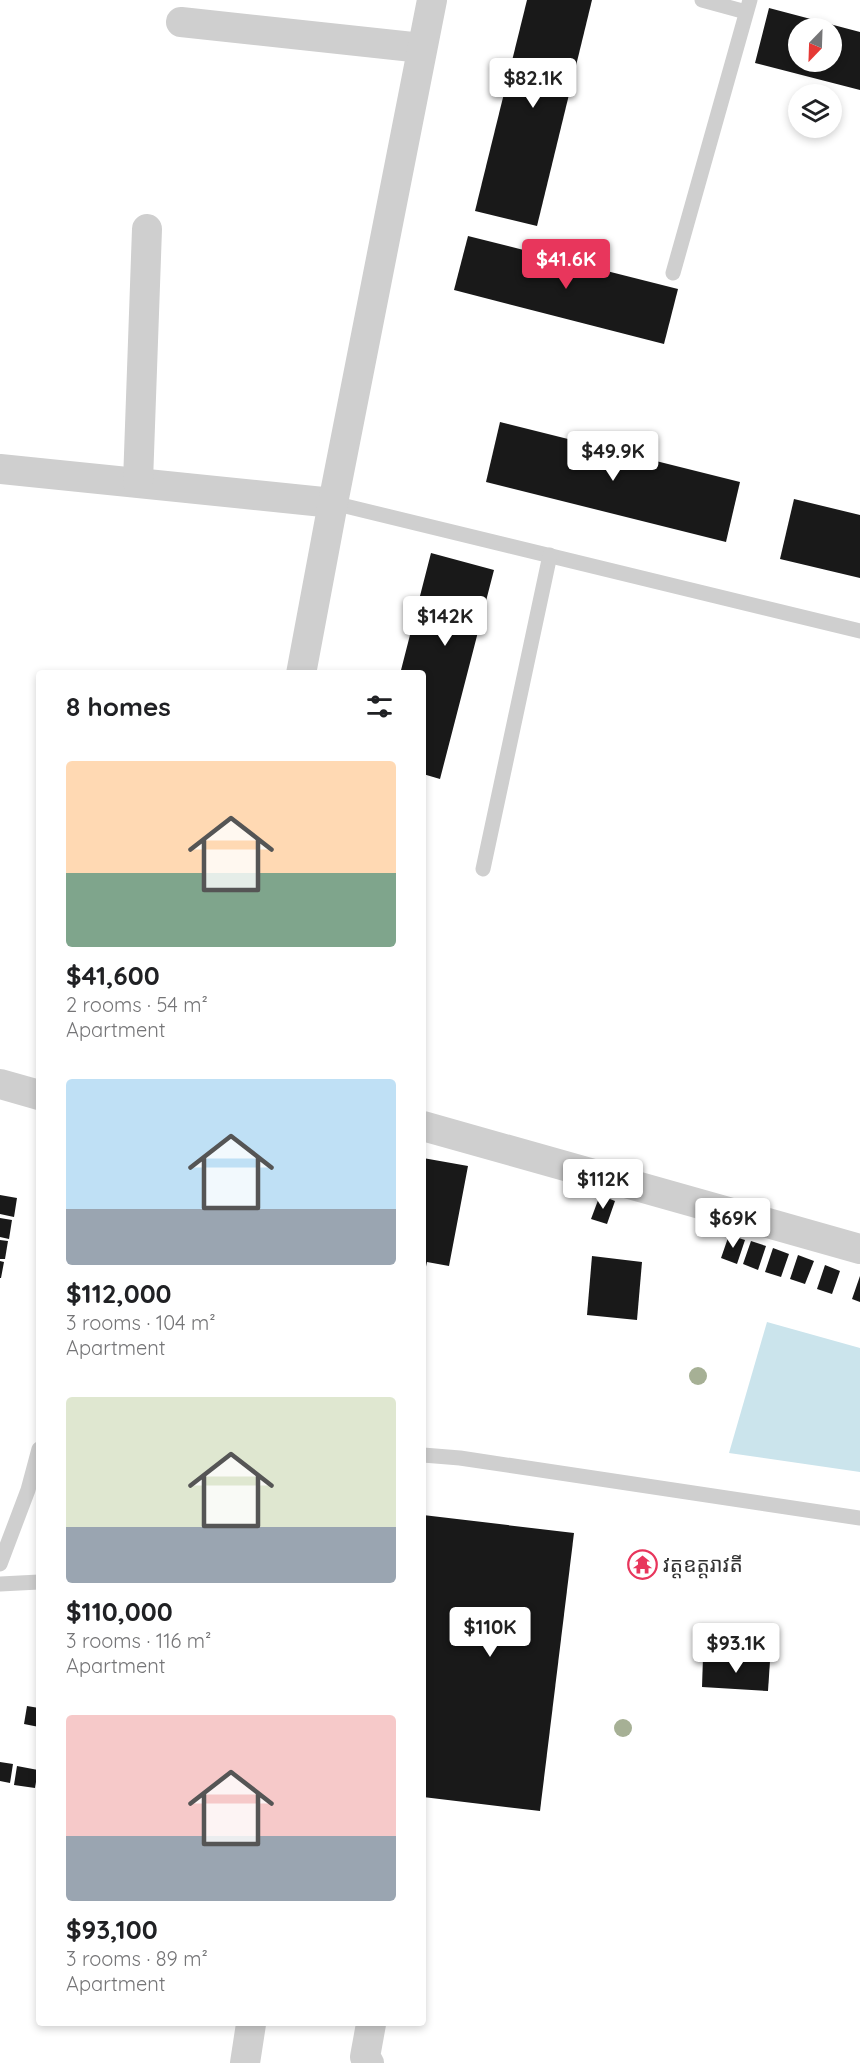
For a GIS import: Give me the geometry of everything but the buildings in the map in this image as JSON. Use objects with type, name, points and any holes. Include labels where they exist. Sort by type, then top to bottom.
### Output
[{"type":"street","points":[[302,670],[432,0]]},
{"type":"street","points":[[181,22],[422,48]]},
{"type":"street","points":[[138,483],[147,230]]},
{"type":"street","points":[[0,469],[333,503]]},
{"type":"street","points":[[0,1084],[36,1094]]},
{"type":"street","points":[[426,1126],[860,1249]]},
{"type":"street","points":[[245,2063],[251,2026]]},
{"type":"street","points":[[369,2063],[365,2056],[371,2026]]},
{"type":"lane","points":[[673,273],[748,6],[702,0]]},
{"type":"lane","points":[[333,503],[860,631]]},
{"type":"lane","points":[[483,869],[550,555]]},
{"type":"lane","points":[[426,1455],[460,1458],[860,1518]]},
{"type":"lane","points":[[0,1563],[28,1490],[36,1460]]},
{"type":"lane","points":[[0,1584],[36,1582]]},
{"type":"water","points":[[767,1322],[860,1348],[860,1472],[729,1453]]},
{"type":"place","name":"វត្តឧត្តរាវតី","points":[[642,1565]]}]
